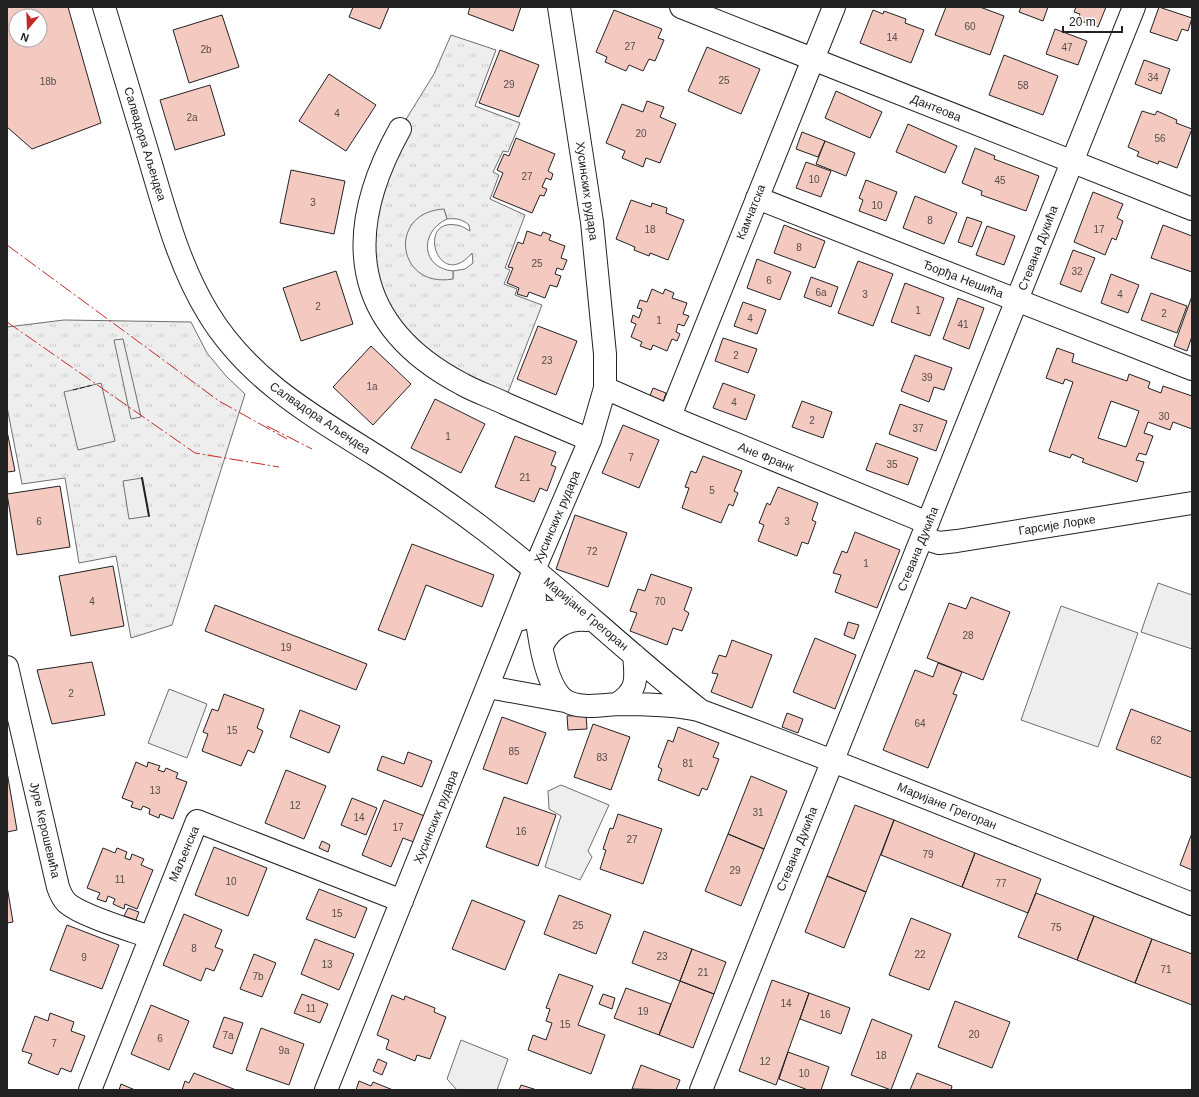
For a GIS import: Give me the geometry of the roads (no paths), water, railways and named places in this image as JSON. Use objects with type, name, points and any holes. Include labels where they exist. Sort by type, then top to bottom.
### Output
[{"type":"street","name":"Салвадора Аљендеа","points":[[104,7],[174,238],[197,294],[221,333],[246,363],[284,395],[316,418],[447,502],[534,570]]},
{"type":"street","name":"Хусинских рудара","points":[[326,1090],[534,570],[590,440],[605,388],[605,354],[592,222],[559,7]]},
{"type":"street","name":"Дантеова","points":[[681,7],[1192,209]]},
{"type":"street","name":"Камчатска","points":[[670,416],[834,7]]},
{"type":"street","name":"Стевана Дукића","points":[[701,1090],[1134,7]]},
{"type":"street","points":[[400,129],[386,154],[376,180],[365,231],[365,264],[371,284],[384,316],[402,340],[428,362],[462,385],[590,440]]},
{"type":"street","name":"Ђорђа Нешића","points":[[757,198],[1192,369]]},
{"type":"street","name":"Ане Франк","points":[[605,388],[925,531]]},
{"type":"street","name":"Гарсије Лорке","points":[[925,531],[939,543],[1192,503]]},
{"type":"street","name":"Маријане Грегоран","points":[[534,570],[535,614],[542,646],[553,684],[565,701],[582,705],[643,704],[701,711],[833,761],[1192,904]]},
{"type":"street","name":"Маријане Грегоран","points":[[534,570],[598,622],[634,655],[701,711]]},
{"type":"street","points":[[514,622],[551,610],[564,611],[598,622]]},
{"type":"street","points":[[542,646],[554,629],[566,622],[578,620],[598,622]]},
{"type":"street","points":[[617,704],[626,698],[634,687],[634,655]]},
{"type":"street","name":"Јуре Керошевића","points":[[7,667],[61,895],[66,902],[80,911],[150,937]]},
{"type":"street","points":[[488,687],[565,701]]},
{"type":"street","name":"Маљенска","points":[[90,1090],[197,821],[402,901]]}]
